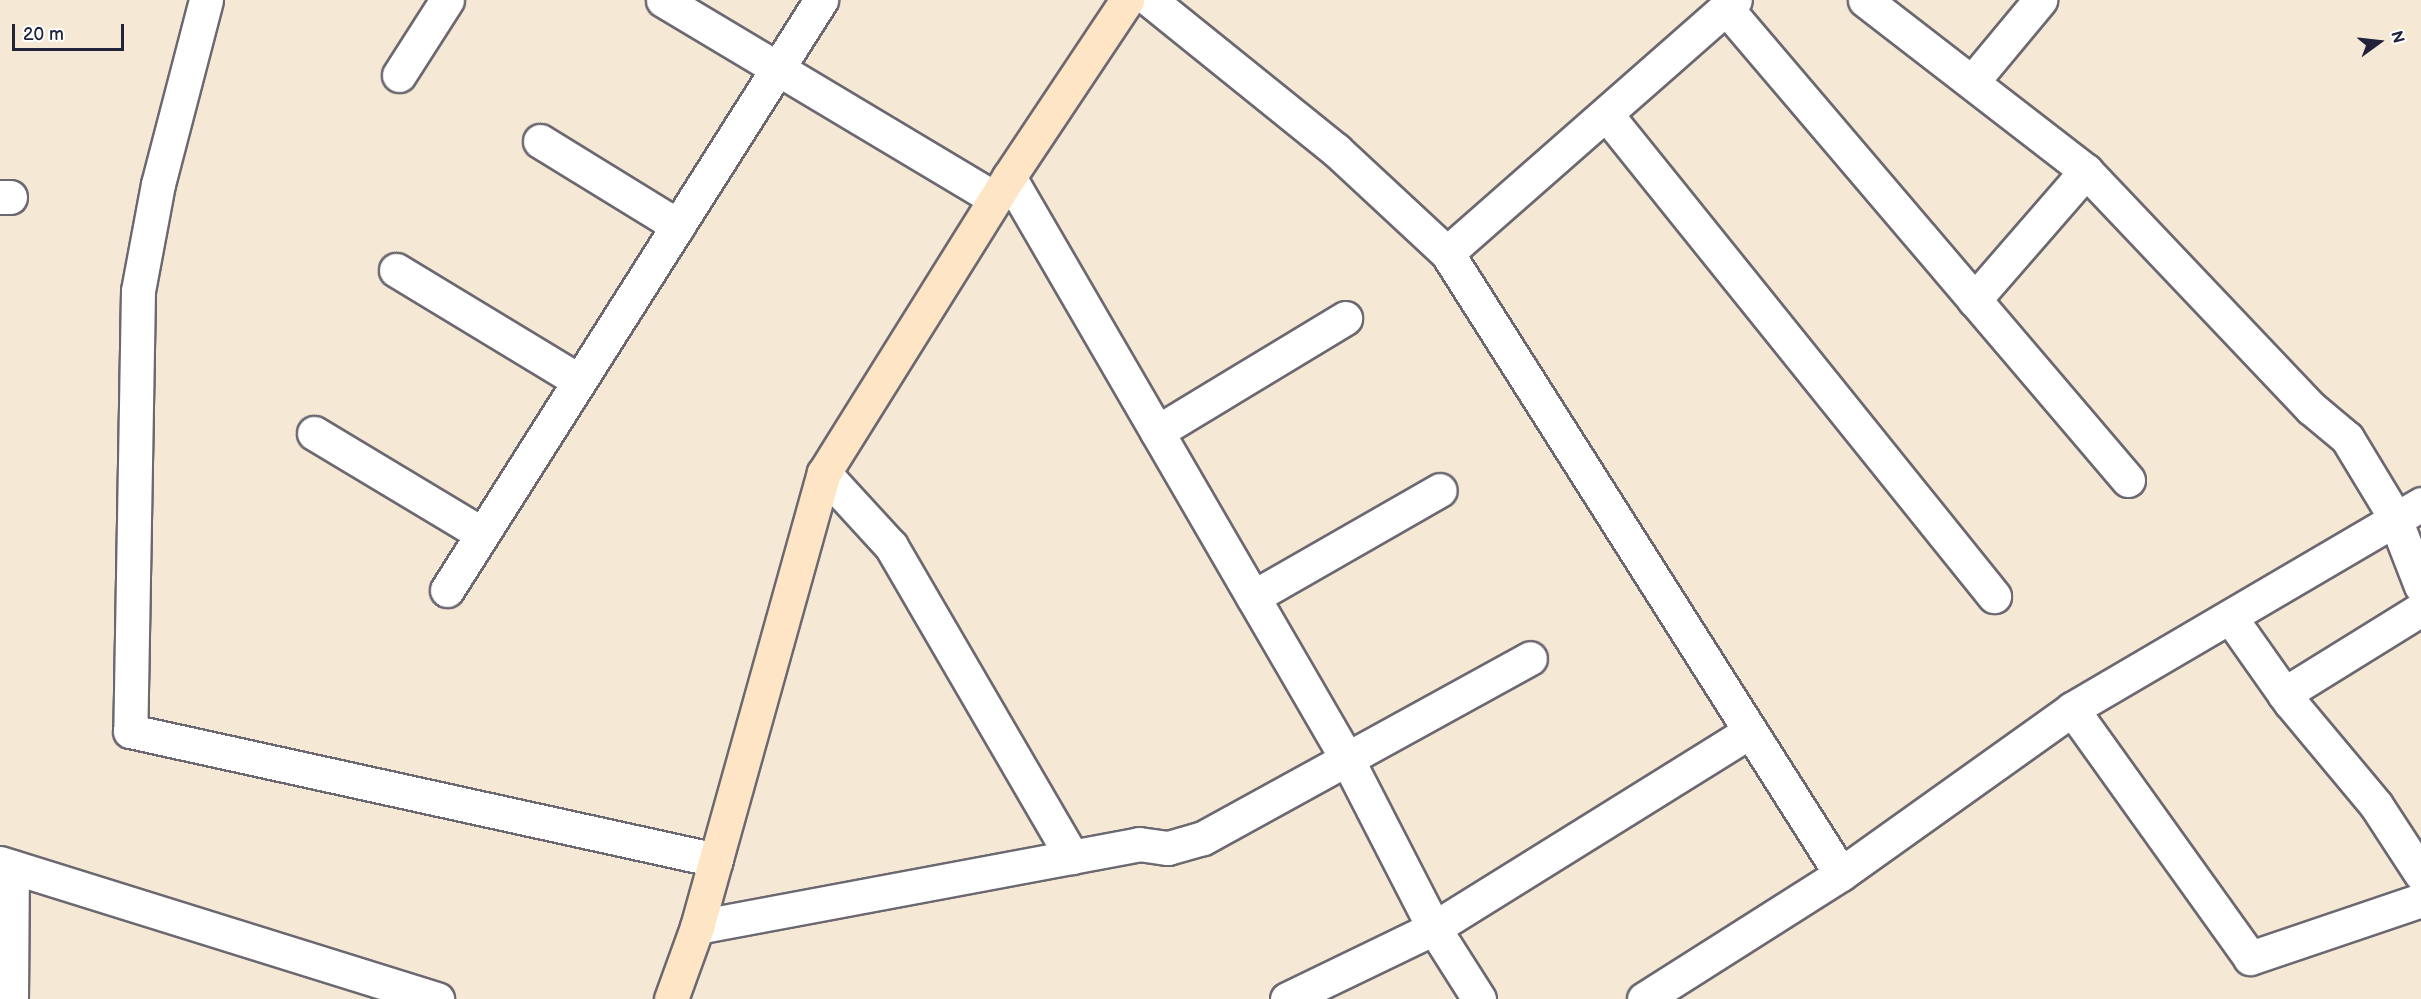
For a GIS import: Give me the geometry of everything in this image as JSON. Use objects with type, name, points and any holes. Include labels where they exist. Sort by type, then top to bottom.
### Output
[{"type":"street","points":[[206,0],[158,184],[138,291],[130,731],[716,860]]},
{"type":"street","points":[[399,75],[447,0]]},
{"type":"street","points":[[663,0],[777,69],[1002,188],[1157,432],[1347,759],[1434,928],[1479,999]]},
{"type":"street","points":[[447,590],[821,0]]},
{"type":"street","points":[[671,999],[697,927],[824,473],[1002,188],[1127,0]]},
{"type":"street","points":[[1150,0],[1336,150],[1447,253],[1841,874]]},
{"type":"street","points":[[1865,0],[2086,171],[2311,408],[2346,438],[2404,514],[2421,586]]},
{"type":"street","points":[[1972,82],[2040,0]]},
{"type":"street","points":[[1447,253],[1731,4],[1974,300],[2128,480]]},
{"type":"street","points":[[1606,114],[1994,596]]},
{"type":"street","points":[[540,141],[678,226]]},
{"type":"street","points":[[1974,300],[2086,171]]},
{"type":"street","points":[[396,270],[579,381]]},
{"type":"street","points":[[1157,432],[1345,318]]},
{"type":"street","points":[[314,434],[483,534]]},
{"type":"street","points":[[824,473],[891,546],[1072,857]]},
{"type":"street","points":[[1252,597],[1440,490]]},
{"type":"street","points":[[1644,999],[1841,874],[2072,709],[2404,514]]},
{"type":"street","points":[[2284,694],[2421,609]]},
{"type":"street","points":[[2230,617],[2284,694],[2376,805],[2421,874]]},
{"type":"street","points":[[697,927],[1139,844],[1168,848],[1203,838],[1530,658]]},
{"type":"street","points":[[2072,709],[2250,958],[2421,900]]},
{"type":"street","points":[[1287,999],[1434,928],[1749,731]]},
{"type":"street","points":[[11,999],[6,865],[437,999]]}]
